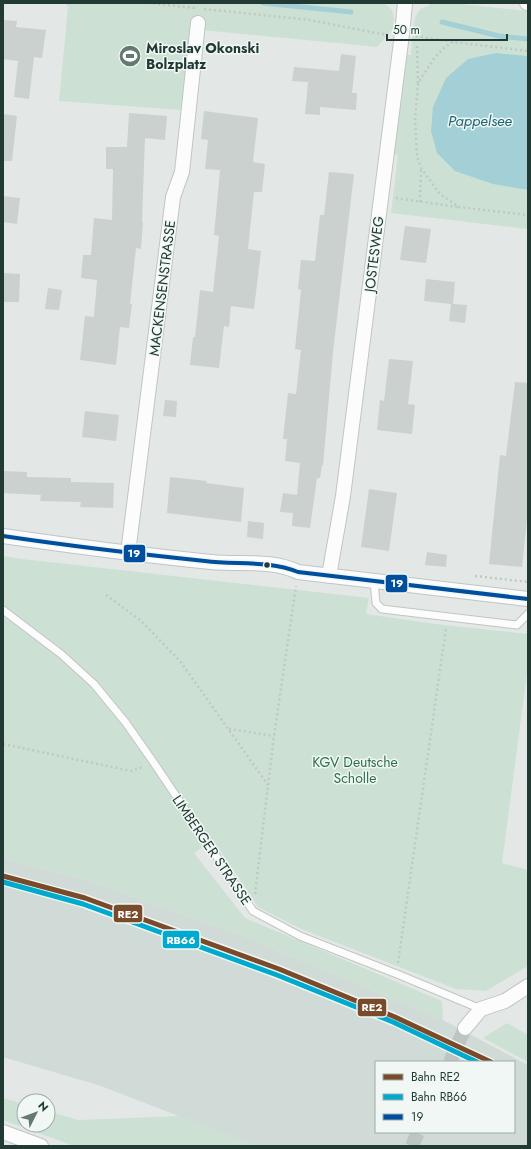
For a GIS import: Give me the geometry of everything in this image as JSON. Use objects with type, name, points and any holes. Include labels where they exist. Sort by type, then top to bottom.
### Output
[{"type":"street","name":"JOSTESWEG","points":[[329,576],[343,496],[405,3]]},
{"type":"street","name":"MACKENSENSTRASSE","points":[[128,553],[173,197],[182,172],[198,23]]},
{"type":"street","points":[[3,536],[128,553],[228,564],[246,562],[267,564],[286,567],[298,572],[528,599]]},
{"type":"street","points":[[465,1028],[481,1009],[505,1001],[528,986]]},
{"type":"street","points":[[3,1132],[41,1146]]},
{"type":"lane","points":[[374,581],[376,602],[382,610],[448,616],[517,625],[528,614]]},
{"type":"lane","name":"LIMBERGER STRASSE","points":[[3,610],[61,654],[94,684],[126,724],[154,763],[253,911],[300,936],[481,1009]]},
{"type":"path","points":[[148,3],[310,20],[381,34],[402,34]]},
{"type":"path","points":[[459,207],[440,194],[421,168],[417,156],[415,120],[418,83],[417,46],[414,36],[528,51]]},
{"type":"path","points":[[418,83],[435,57],[446,46],[454,42]]},
{"type":"path","points":[[420,202],[421,168]]},
{"type":"path","points":[[381,196],[528,215]]},
{"type":"path","points":[[253,911],[274,736],[298,572]]},
{"type":"path","points":[[106,595],[141,621],[180,661],[268,785]]},
{"type":"path","points":[[397,974],[448,616]]},
{"type":"path","points":[[229,729],[274,736]]},
{"type":"path","points":[[3,744],[131,771],[154,763]]},
{"type":"shaded area","points":[[3,858],[86,880],[240,935],[443,1020],[528,1065],[528,1146],[256,1146],[101,1086],[3,1057]]},
{"type":"green space","points":[[65,3],[382,3],[387,5],[392,10],[394,20],[393,29],[377,47],[191,29],[181,110],[59,101],[68,7]]},
{"type":"green space","points":[[430,3],[451,3],[528,11],[528,56],[496,53],[521,189],[528,190],[528,229],[391,213],[398,155],[393,154],[406,55],[411,55],[416,16],[420,10],[429,6]]},
{"type":"green space","name":"KGV Deutsche Scholle","points":[[3,556],[369,598],[366,614],[443,625],[528,634],[528,666],[502,863],[528,870],[528,966],[486,991],[456,989],[301,929],[258,907],[213,840],[194,853],[245,918],[442,1001],[443,1020],[240,935],[86,880],[3,858]]},
{"type":"green space","points":[[507,1023],[528,1035],[528,1062],[483,1038]]},
{"type":"green space","points":[[3,1098],[16,1102],[16,1125],[3,1120]]},
{"type":"green space","points":[[56,1113],[78,1120],[179,1116],[256,1146],[74,1146],[38,1133],[56,1133]]},
{"type":"water","name":"Pappelsee","points":[[496,53],[528,56],[528,190],[493,184],[455,171],[437,153],[431,131],[433,107],[446,78],[468,59]]},
{"type":"building","points":[[3,20],[17,21],[16,27],[46,30],[42,58],[34,57],[29,99],[14,97],[18,61],[3,59]]},
{"type":"building","points":[[341,54],[356,56],[352,93],[357,93],[356,110],[320,107],[320,115],[305,114],[308,82],[292,81],[294,67],[339,71]]},
{"type":"building","points":[[204,111],[258,118],[253,162],[265,164],[262,192],[254,192],[248,249],[261,251],[254,309],[231,306],[229,327],[224,326],[219,368],[190,365],[193,337],[195,337],[200,290],[213,292],[219,236],[214,235],[220,170],[205,169],[208,140],[201,139]]},
{"type":"building","points":[[129,113],[167,116],[165,140],[145,138],[141,249],[136,248],[129,328],[120,327],[116,365],[80,360],[85,316],[94,317],[97,280],[81,278],[83,255],[91,255],[94,218],[112,220],[113,169],[106,169],[106,147],[127,147]]},
{"type":"building","points":[[3,114],[17,116],[12,161],[3,161]]},
{"type":"building","points":[[329,172],[354,174],[333,352],[323,466],[322,465],[320,478],[317,478],[310,528],[292,526],[293,513],[280,512],[283,493],[297,495],[300,463],[285,461],[287,439],[283,439],[288,393],[296,394],[301,350],[295,349],[301,290],[298,289],[301,260],[315,261],[320,215],[324,215]]},
{"type":"building","points":[[3,196],[20,198],[17,224],[3,222]]},
{"type":"building","points":[[405,226],[431,229],[426,263],[400,260]]},
{"type":"building","points":[[3,273],[20,274],[19,302],[3,302]]},
{"type":"building","points":[[426,279],[455,282],[453,304],[467,305],[465,323],[449,321],[451,304],[424,301]]},
{"type":"building","points":[[48,288],[62,290],[59,310],[45,309]]},
{"type":"building","points":[[389,359],[413,361],[408,404],[415,405],[412,434],[377,430],[380,400],[384,401]]},
{"type":"building","points":[[515,382],[528,383],[528,510],[522,567],[489,564],[500,455],[506,456]]},
{"type":"building","points":[[165,400],[177,401],[176,417],[163,416]]},
{"type":"building","points":[[85,411],[119,415],[116,441],[82,437]]},
{"type":"building","points":[[3,471],[27,472],[27,477],[71,478],[71,482],[114,483],[113,508],[80,507],[81,502],[40,501],[41,495],[3,493]]},
{"type":"building","points":[[170,477],[207,481],[206,483],[244,488],[241,522],[167,513]]},
{"type":"building","points":[[369,489],[397,493],[389,551],[361,547]]},
{"type":"building","points":[[248,521],[264,523],[263,539],[247,537]]},
{"type":"building","points":[[427,552],[447,555],[446,567],[425,565]]},
{"type":"waterway","points":[[263,3],[351,12]]},
{"type":"waterway","points":[[442,22],[499,36],[528,39]]},
{"type":"tunnel","points":[[450,1061],[465,1028]]},
{"type":"tunnel","points":[[412,1146],[418,1133]]},
{"type":"rail line","name":"RE2","points":[[3,876],[85,898],[279,969],[395,1017],[489,1061]]},
{"type":"rail line","name":"RB66","points":[[3,882],[83,904],[277,975],[393,1022],[475,1061]]},
{"type":"transit line","name":"19","points":[[3,536],[217,562],[264,564],[287,568],[298,572],[528,599]]},
{"type":"place","name":"Miroslav Okonski Bolzplatz","points":[[130,56]]}]
